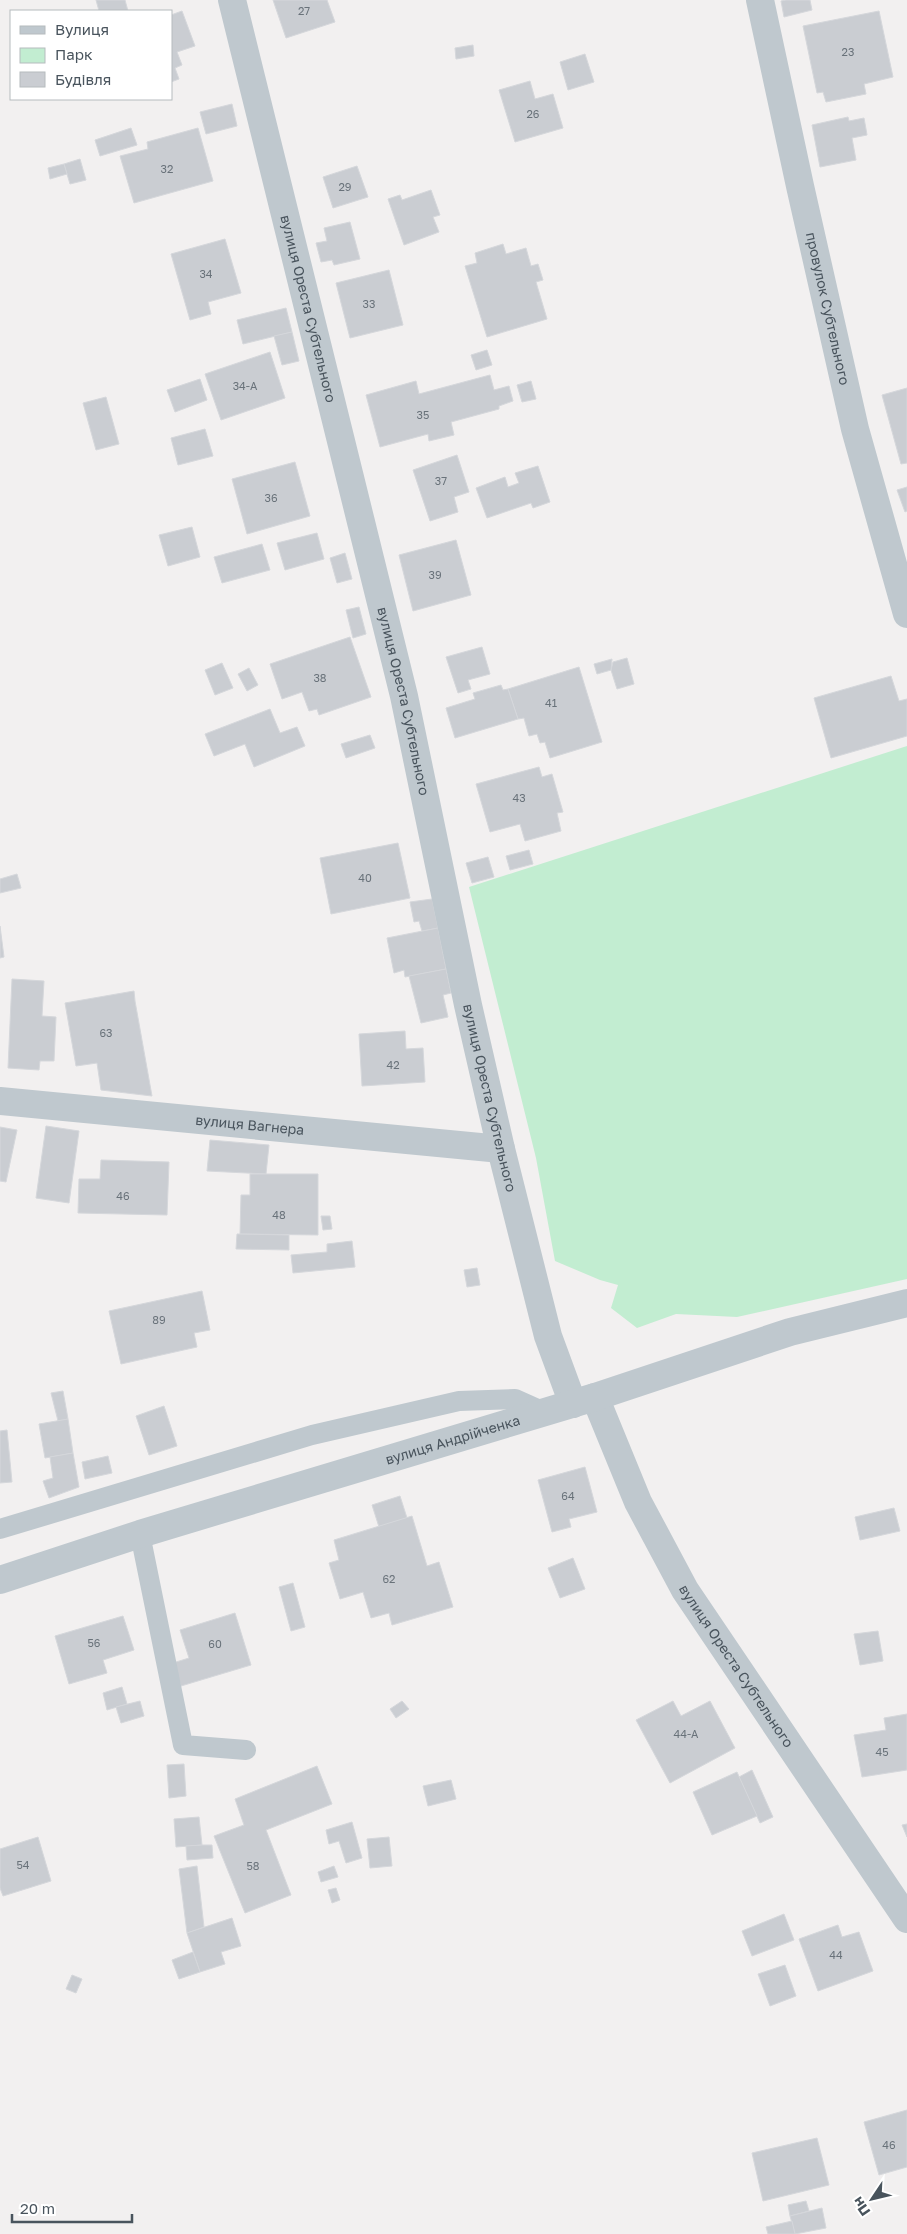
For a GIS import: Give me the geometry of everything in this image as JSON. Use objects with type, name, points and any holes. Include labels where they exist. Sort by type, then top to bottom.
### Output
[{"type":"street","name":"вулиця Ореста Субтельного","points":[[232,0],[404,696],[468,1005],[501,1149],[548,1336],[685,1590],[907,1919]]},
{"type":"street","name":"провулок Субтельного","points":[[760,0],[856,429],[907,614]]},
{"type":"street","name":"вулиця Вагнера","points":[[0,1101],[501,1149]]},
{"type":"street","name":"вулиця Андрійченка","points":[[0,1580],[140,1534],[584,1400],[790,1332],[907,1303]]},
{"type":"lane","points":[[0,1529],[312,1435],[459,1401],[515,1399],[544,1412]]},
{"type":"lane","points":[[140,1534],[183,1745],[246,1750]]},
{"type":"green space","points":[[907,746],[907,1279],[737,1317],[676,1314],[637,1328],[611,1308],[618,1285],[600,1280],[555,1261],[536,1158],[469,887]]},
{"type":"building","points":[[96,0],[125,0],[128,10],[99,10]]},
{"type":"building","points":[[273,0],[327,0],[335,22],[286,38]]},
{"type":"building","points":[[810,0],[812,10],[784,17],[781,1]]},
{"type":"building","points":[[182,11],[195,46],[177,52],[182,65],[175,68],[179,79],[172,82],[172,15]]},
{"type":"building","points":[[879,11],[893,77],[864,84],[866,94],[826,102],[823,92],[817,93],[803,26]]},
{"type":"building","points":[[473,45],[474,56],[456,59],[455,48]]},
{"type":"building","points":[[585,54],[594,82],[568,90],[560,62]]},
{"type":"building","points":[[530,81],[535,99],[553,94],[563,128],[515,142],[499,90]]},
{"type":"building","points":[[232,104],[237,126],[206,134],[200,112]]},
{"type":"building","points":[[848,117],[849,121],[864,118],[867,135],[852,138],[856,160],[820,167],[812,125]]},
{"type":"building","points":[[131,128],[137,145],[100,156],[95,140]]},
{"type":"building","points":[[198,128],[213,181],[134,203],[120,156],[148,149],[147,142]]},
{"type":"building","points":[[80,159],[86,180],[70,184],[64,164]]},
{"type":"building","points":[[64,164],[67,174],[50,179],[48,168]]},
{"type":"building","points":[[357,166],[368,197],[333,208],[323,177]]},
{"type":"building","points":[[431,190],[440,215],[433,217],[439,232],[404,245],[388,199],[400,195],[402,200]]},
{"type":"building","points":[[350,222],[360,259],[334,265],[332,260],[321,262],[316,243],[327,241],[324,228]]},
{"type":"building","points":[[225,239],[241,293],[208,302],[211,314],[190,320],[171,254]]},
{"type":"building","points":[[503,244],[506,254],[526,248],[531,266],[538,264],[543,280],[536,282],[547,319],[487,337],[465,266],[477,263],[475,253]]},
{"type":"building","points":[[389,270],[403,325],[350,338],[336,283]]},
{"type":"building","points":[[286,308],[292,332],[243,344],[237,320]]},
{"type":"building","points":[[292,332],[299,361],[282,365],[274,336]]},
{"type":"building","points":[[487,350],[492,365],[476,370],[471,355]]},
{"type":"building","points":[[270,352],[285,398],[221,420],[205,374]]},
{"type":"building","points":[[490,375],[494,390],[509,386],[513,401],[499,406],[499,409],[451,422],[454,435],[429,441],[428,434],[380,447],[366,395],[416,381],[419,394]]},
{"type":"building","points":[[200,379],[207,400],[175,412],[167,390]]},
{"type":"building","points":[[531,381],[536,399],[522,402],[517,385]]},
{"type":"building","points":[[907,388],[907,463],[901,464],[882,395]]},
{"type":"building","points":[[106,397],[119,444],[96,450],[83,403]]},
{"type":"building","points":[[205,429],[213,456],[178,465],[171,438]]},
{"type":"building","points":[[457,455],[469,492],[454,497],[458,512],[430,521],[413,470]]},
{"type":"building","points":[[295,462],[310,516],[247,534],[232,479]]},
{"type":"building","points":[[538,466],[550,502],[533,508],[531,503],[487,518],[476,488],[505,477],[508,487],[519,483],[515,473]]},
{"type":"building","points":[[907,487],[907,511],[905,512],[897,490]]},
{"type":"building","points":[[192,527],[200,557],[168,566],[159,535]]},
{"type":"building","points":[[317,533],[324,559],[285,570],[277,543]]},
{"type":"building","points":[[456,540],[471,595],[413,611],[399,555]]},
{"type":"building","points":[[262,544],[270,570],[222,583],[214,557]]},
{"type":"building","points":[[345,553],[352,579],[337,583],[330,558]]},
{"type":"building","points":[[359,607],[366,634],[353,638],[346,610]]},
{"type":"building","points":[[350,637],[371,697],[319,715],[317,709],[309,711],[302,692],[282,699],[270,664]]},
{"type":"building","points":[[482,647],[490,674],[468,680],[471,689],[458,693],[446,657]]},
{"type":"building","points":[[627,658],[634,684],[617,689],[611,670],[613,662]]},
{"type":"building","points":[[612,659],[611,670],[597,674],[594,664]]},
{"type":"building","points":[[222,663],[233,688],[215,695],[205,670]]},
{"type":"building","points":[[579,667],[602,742],[550,758],[545,742],[540,743],[537,734],[529,736],[524,718],[518,719],[508,689]]},
{"type":"building","points":[[249,668],[258,685],[247,691],[238,674]]},
{"type":"building","points":[[891,676],[899,701],[907,699],[907,736],[831,758],[814,698]]},
{"type":"building","points":[[501,685],[503,690],[508,689],[518,719],[455,738],[446,708],[475,699],[473,693]]},
{"type":"building","points":[[270,709],[280,733],[297,727],[305,746],[254,767],[245,744],[214,756],[205,734]]},
{"type":"building","points":[[370,735],[375,748],[346,758],[341,744]]},
{"type":"building","points":[[539,767],[542,777],[552,774],[563,812],[557,813],[561,831],[525,841],[520,824],[490,832],[476,784]]},
{"type":"building","points":[[398,843],[410,898],[331,914],[320,858]]},
{"type":"building","points":[[529,850],[533,864],[510,870],[506,856]]},
{"type":"building","points":[[488,857],[494,877],[472,883],[466,863]]},
{"type":"building","points":[[17,874],[21,888],[0,893],[0,879]]},
{"type":"building","points":[[432,899],[438,928],[422,931],[419,921],[414,922],[410,902]]},
{"type":"building","points":[[0,926],[4,957],[0,958]]},
{"type":"building","points":[[438,928],[446,969],[405,977],[404,970],[394,973],[387,938]]},
{"type":"building","points":[[446,969],[451,993],[443,995],[448,1017],[421,1023],[409,976]]},
{"type":"building","points":[[12,979],[44,981],[42,1016],[56,1017],[54,1061],[40,1061],[39,1070],[8,1068]]},
{"type":"building","points":[[134,991],[152,1096],[101,1090],[97,1063],[76,1066],[65,1003]]},
{"type":"building","points":[[405,1031],[406,1049],[423,1048],[425,1082],[362,1086],[359,1034]]},
{"type":"building","points":[[46,1126],[79,1131],[69,1203],[36,1198]]},
{"type":"building","points":[[0,1127],[17,1130],[6,1182],[0,1181]]},
{"type":"building","points":[[210,1140],[269,1145],[266,1174],[207,1171]]},
{"type":"building","points":[[101,1160],[169,1162],[167,1215],[78,1213],[79,1179],[100,1179]]},
{"type":"building","points":[[250,1174],[318,1174],[318,1235],[240,1234],[241,1195],[250,1195]]},
{"type":"building","points":[[321,1216],[330,1216],[332,1229],[323,1230]]},
{"type":"building","points":[[237,1234],[289,1235],[289,1250],[236,1249]]},
{"type":"building","points":[[352,1241],[355,1267],[293,1273],[291,1255],[327,1252],[327,1244]]},
{"type":"building","points":[[477,1268],[480,1285],[467,1287],[464,1270]]},
{"type":"building","points":[[202,1291],[210,1330],[194,1333],[197,1347],[121,1364],[109,1311]]},
{"type":"building","points":[[63,1391],[68,1419],[58,1421],[51,1393]]},
{"type":"building","points":[[164,1406],[177,1446],[149,1455],[136,1416]]},
{"type":"building","points":[[68,1419],[73,1453],[45,1458],[39,1424]]},
{"type":"building","points":[[7,1430],[12,1482],[0,1483],[0,1431]]},
{"type":"building","points":[[73,1453],[79,1487],[49,1498],[43,1481],[53,1478],[50,1457]]},
{"type":"building","points":[[108,1456],[112,1473],[85,1479],[82,1462]]},
{"type":"building","points":[[585,1467],[597,1512],[569,1519],[571,1527],[552,1532],[538,1480]]},
{"type":"building","points":[[400,1496],[407,1518],[379,1527],[372,1505]]},
{"type":"building","points":[[894,1508],[900,1531],[860,1540],[855,1517]]},
{"type":"building","points":[[412,1516],[427,1566],[439,1562],[453,1607],[392,1625],[389,1613],[371,1618],[363,1592],[340,1599],[329,1563],[339,1560],[334,1540]]},
{"type":"building","points":[[573,1558],[585,1589],[560,1598],[548,1568]]},
{"type":"building","points":[[293,1583],[305,1627],[291,1631],[279,1587]]},
{"type":"building","points":[[235,1613],[251,1665],[181,1686],[173,1663],[189,1658],[180,1630]]},
{"type":"building","points":[[123,1616],[134,1650],[103,1660],[107,1673],[69,1684],[55,1636]]},
{"type":"building","points":[[878,1631],[883,1661],[860,1665],[854,1634]]},
{"type":"building","points":[[122,1687],[127,1704],[107,1710],[103,1693]]},
{"type":"building","points":[[140,1701],[144,1716],[121,1723],[116,1707]]},
{"type":"building","points":[[402,1701],[409,1709],[396,1718],[390,1709]]},
{"type":"building","points":[[673,1701],[681,1716],[710,1701],[735,1748],[670,1783],[636,1720]]},
{"type":"building","points":[[907,1714],[907,1770],[862,1777],[854,1735],[886,1730],[884,1718]]},
{"type":"building","points":[[184,1764],[186,1796],[169,1798],[167,1765]]},
{"type":"building","points":[[317,1766],[332,1804],[266,1830],[291,1895],[245,1913],[214,1836],[244,1825],[235,1799]]},
{"type":"building","points":[[752,1770],[773,1817],[760,1823],[739,1777]]},
{"type":"building","points":[[737,1772],[757,1816],[712,1835],[693,1792]]},
{"type":"building","points":[[451,1780],[456,1799],[428,1806],[423,1786]]},
{"type":"building","points":[[199,1817],[202,1845],[176,1847],[174,1819]]},
{"type":"building","points":[[352,1822],[362,1858],[346,1863],[339,1841],[329,1844],[326,1830]]},
{"type":"building","points":[[907,1824],[907,1837],[902,1825]]},
{"type":"building","points":[[38,1837],[51,1881],[3,1896],[0,1888],[0,1849]]},
{"type":"building","points":[[389,1837],[392,1866],[370,1868],[367,1839]]},
{"type":"building","points":[[212,1845],[213,1858],[187,1860],[186,1846]]},
{"type":"building","points":[[197,1866],[204,1927],[187,1933],[179,1869]]},
{"type":"building","points":[[334,1866],[338,1877],[321,1882],[318,1872]]},
{"type":"building","points":[[336,1888],[340,1900],[332,1903],[328,1890]]},
{"type":"building","points":[[784,1914],[794,1940],[752,1956],[742,1931]]},
{"type":"building","points":[[232,1918],[241,1946],[221,1952],[225,1964],[200,1972],[187,1933]]},
{"type":"building","points":[[838,1925],[842,1937],[859,1932],[873,1971],[818,1991],[799,1939]]},
{"type":"building","points":[[193,1952],[200,1972],[179,1979],[172,1960]]},
{"type":"building","points":[[785,1965],[796,1996],[770,2006],[758,1974]]},
{"type":"building","points":[[72,1975],[82,1979],[76,1993],[66,1989]]},
{"type":"building","points":[[907,2110],[907,2167],[879,2175],[864,2122]]},
{"type":"building","points":[[817,2138],[829,2185],[763,2201],[752,2153]]},
{"type":"building","points":[[806,2201],[809,2211],[790,2216],[788,2205]]},
{"type":"building","points":[[822,2208],[826,2228],[795,2234],[790,2216]]},
{"type":"building","points":[[792,2221],[795,2234],[768,2234],[766,2227]]}]
